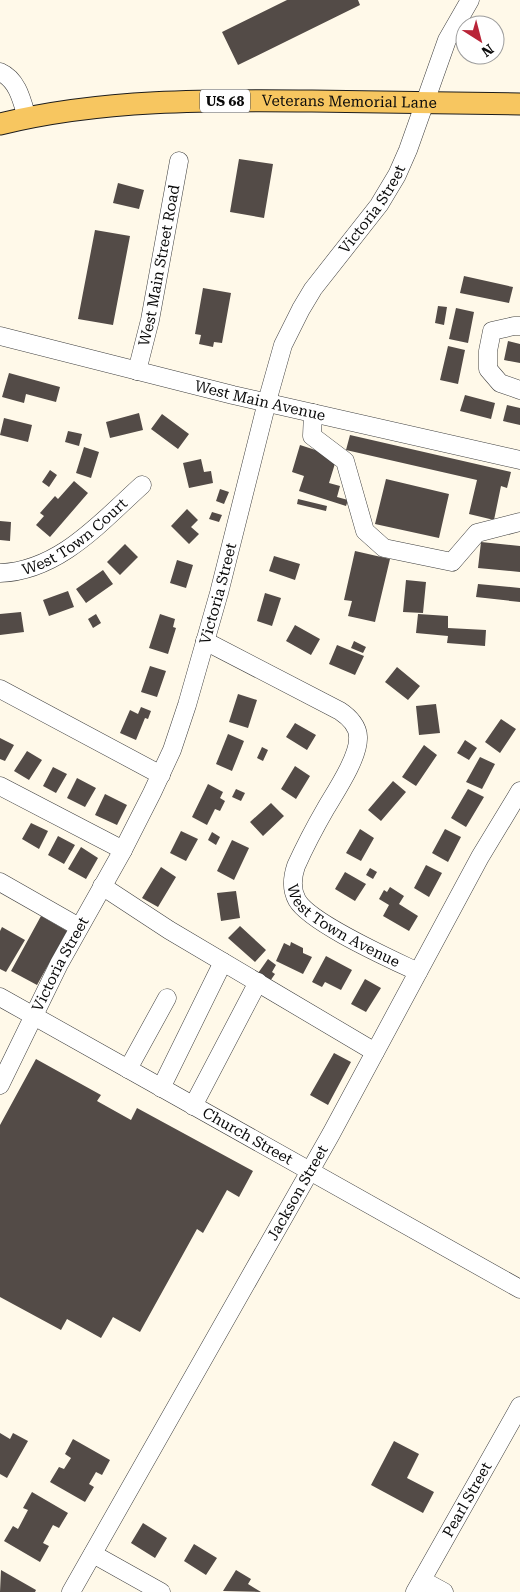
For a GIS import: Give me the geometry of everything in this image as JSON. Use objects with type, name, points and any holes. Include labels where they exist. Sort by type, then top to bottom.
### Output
[{"type":"main road","name":"Veterans Memorial Lane","points":[[0,124],[92,107],[162,102],[260,100],[520,104]]},
{"type":"street","name":"Victoria Street","points":[[0,1085],[78,926],[123,850],[172,750],[187,706],[225,572],[278,361],[298,315],[326,270],[367,220],[389,189],[408,150],[447,40],[470,0]]},
{"type":"street","points":[[0,72],[8,76],[16,87],[27,118]]},
{"type":"street","name":"West Main Street Road","points":[[137,371],[148,326],[179,161]]},
{"type":"street","points":[[520,326],[492,331],[488,351],[488,368],[500,384],[520,390]]},
{"type":"street","name":"West Main Avenue","points":[[0,336],[267,403],[520,460]]},
{"type":"street","points":[[313,413],[312,436],[345,460],[365,531],[384,548],[452,562],[477,533],[520,522]]},
{"type":"street","name":"West Town Court","points":[[0,573],[16,572],[43,564],[83,538],[142,485]]},
{"type":"street","name":"West Town Avenue","points":[[205,642],[340,711],[350,719],[356,728],[359,739],[356,752],[296,866],[293,880],[294,892],[299,903],[314,916],[359,943],[418,972]]},
{"type":"street","points":[[0,689],[161,775]]},
{"type":"street","points":[[0,786],[123,850]]},
{"type":"street","name":"Jackson Street","points":[[71,1592],[331,1134],[476,864],[514,812],[520,791]]},
{"type":"street","points":[[0,882],[78,926]]},
{"type":"street","points":[[102,886],[148,917],[375,1052]]},
{"type":"street","points":[[161,1088],[223,962]]},
{"type":"street","points":[[193,1106],[258,982]]},
{"type":"street","name":"Church Street","points":[[0,997],[520,1289]]},
{"type":"street","points":[[128,1069],[167,998]]},
{"type":"street","name":"Pearl Street","points":[[419,1586],[520,1406]]},
{"type":"street","points":[[93,1554],[162,1592]]},
{"type":"street","points":[[419,1586],[444,1592]]},
{"type":"building","points":[[287,0],[358,0],[360,5],[238,65],[222,32]]},
{"type":"building","points":[[239,159],[273,164],[264,218],[230,212]]},
{"type":"building","points":[[118,183],[144,190],[139,209],[113,203]]},
{"type":"building","points":[[95,230],[130,236],[113,325],[78,319]]},
{"type":"building","points":[[464,276],[513,287],[509,303],[460,293]]},
{"type":"building","points":[[203,288],[231,293],[222,343],[214,342],[213,347],[199,344],[201,335],[195,334]]},
{"type":"building","points":[[438,306],[447,307],[444,325],[435,323]]},
{"type":"building","points":[[456,308],[474,312],[468,343],[449,339]]},
{"type":"building","points":[[508,341],[520,344],[520,363],[504,360]]},
{"type":"building","points":[[448,346],[465,350],[458,384],[440,380]]},
{"type":"building","points":[[9,373],[60,387],[56,402],[26,394],[24,403],[2,397]]},
{"type":"building","points":[[465,395],[495,403],[491,419],[460,411]]},
{"type":"building","points":[[507,405],[520,408],[520,425],[503,421]]},
{"type":"building","points":[[139,413],[143,430],[110,438],[106,422]]},
{"type":"building","points":[[162,414],[189,434],[178,449],[151,429]]},
{"type":"building","points":[[4,418],[32,425],[28,442],[0,435]]},
{"type":"building","points":[[68,431],[82,434],[79,446],[65,442]]},
{"type":"building","points":[[350,435],[511,472],[507,488],[501,486],[494,520],[469,514],[477,480],[346,450]]},
{"type":"building","points":[[300,445],[337,457],[329,483],[340,486],[337,497],[348,500],[346,506],[299,491],[304,476],[292,472]]},
{"type":"building","points":[[84,447],[99,452],[91,478],[76,473]]},
{"type":"building","points":[[201,459],[204,472],[211,471],[213,483],[189,488],[183,463]]},
{"type":"building","points":[[50,470],[57,475],[49,487],[42,482]]},
{"type":"building","points":[[386,479],[449,494],[439,538],[375,524]]},
{"type":"building","points":[[74,481],[88,493],[50,537],[36,525],[44,516],[40,513],[55,496],[58,499]]},
{"type":"building","points":[[220,489],[229,492],[224,504],[216,501]]},
{"type":"building","points":[[298,499],[327,506],[326,511],[297,504]]},
{"type":"building","points":[[187,509],[198,520],[191,527],[199,534],[189,544],[171,526]]},
{"type":"building","points":[[212,512],[222,515],[219,522],[209,519]]},
{"type":"building","points":[[0,521],[11,522],[10,541],[0,540]]},
{"type":"building","points":[[481,542],[520,546],[520,572],[478,568]]},
{"type":"building","points":[[125,544],[138,557],[120,575],[107,562]]},
{"type":"building","points":[[355,551],[390,559],[375,622],[348,616],[352,601],[344,600]]},
{"type":"building","points":[[274,556],[300,564],[295,580],[269,571]]},
{"type":"building","points":[[177,560],[193,565],[186,588],[170,583]]},
{"type":"building","points":[[103,570],[113,584],[86,603],[76,589]]},
{"type":"building","points":[[406,580],[426,582],[423,613],[403,612]]},
{"type":"building","points":[[478,584],[520,588],[520,602],[476,597]]},
{"type":"building","points":[[68,591],[74,607],[49,616],[43,600]]},
{"type":"building","points":[[265,593],[281,598],[272,626],[257,621]]},
{"type":"building","points":[[21,612],[24,632],[0,635],[0,614]]},
{"type":"building","points":[[96,614],[101,623],[93,628],[88,619]]},
{"type":"building","points":[[160,614],[175,619],[173,627],[176,628],[168,654],[149,648]]},
{"type":"building","points":[[418,614],[448,616],[448,628],[486,630],[485,646],[447,643],[448,636],[416,633]]},
{"type":"building","points":[[295,625],[320,639],[311,655],[286,641]]},
{"type":"building","points":[[354,641],[366,647],[363,653],[351,648]]},
{"type":"building","points":[[337,645],[364,656],[355,675],[329,664]]},
{"type":"building","points":[[150,666],[166,671],[157,697],[141,692]]},
{"type":"building","points":[[397,667],[420,686],[408,700],[385,682]]},
{"type":"building","points":[[238,694],[257,700],[248,728],[229,722]]},
{"type":"building","points":[[436,704],[440,733],[419,735],[416,706]]},
{"type":"building","points":[[141,707],[151,711],[148,719],[145,718],[136,740],[120,733],[130,710],[138,714]]},
{"type":"building","points":[[501,719],[516,729],[500,753],[485,742]]},
{"type":"building","points":[[295,723],[316,735],[307,750],[286,737]]},
{"type":"building","points":[[228,734],[244,741],[232,771],[216,764]]},
{"type":"building","points":[[0,738],[14,745],[5,761],[0,759]]},
{"type":"building","points":[[465,740],[477,748],[469,760],[457,753]]},
{"type":"building","points":[[424,745],[437,755],[416,786],[402,777]]},
{"type":"building","points":[[262,747],[268,750],[263,761],[257,758]]},
{"type":"building","points":[[27,751],[42,760],[29,780],[14,771]]},
{"type":"building","points":[[480,757],[495,764],[482,789],[466,782]]},
{"type":"building","points":[[295,766],[310,776],[296,799],[281,789]]},
{"type":"building","points":[[53,767],[67,774],[56,793],[43,786]]},
{"type":"building","points":[[77,778],[96,788],[85,807],[67,798]]},
{"type":"building","points":[[393,781],[406,792],[381,821],[368,810]]},
{"type":"building","points":[[208,784],[223,792],[220,798],[225,801],[220,811],[215,809],[207,825],[192,817]]},
{"type":"building","points":[[236,789],[245,793],[241,801],[232,797]]},
{"type":"building","points":[[468,789],[484,797],[466,827],[451,818]]},
{"type":"building","points":[[105,794],[127,805],[117,825],[95,815]]},
{"type":"building","points":[[271,803],[284,816],[263,836],[250,822]]},
{"type":"building","points":[[31,823],[48,831],[39,849],[22,839]]},
{"type":"building","points":[[360,829],[374,838],[361,861],[346,853]]},
{"type":"building","points":[[445,829],[461,837],[448,862],[432,853]]},
{"type":"building","points":[[181,831],[198,839],[186,861],[170,853]]},
{"type":"building","points":[[212,832],[220,837],[216,845],[208,840]]},
{"type":"building","points":[[58,836],[75,845],[64,864],[48,855]]},
{"type":"building","points":[[232,840],[249,848],[234,880],[217,871]]},
{"type":"building","points":[[81,847],[98,858],[86,879],[68,869]]},
{"type":"building","points":[[426,865],[442,873],[429,897],[414,888]]},
{"type":"building","points":[[161,867],[176,877],[158,907],[142,898]]},
{"type":"building","points":[[370,868],[377,872],[373,879],[366,875]]},
{"type":"building","points":[[345,872],[366,884],[355,901],[335,889]]},
{"type":"building","points":[[390,887],[404,896],[399,904],[418,916],[409,931],[383,916],[389,905],[379,899],[384,890],[387,892]]},
{"type":"building","points":[[236,891],[240,918],[221,921],[217,893]]},
{"type":"building","points":[[41,916],[67,931],[37,985],[11,971]]},
{"type":"building","points":[[240,926],[266,950],[255,962],[228,938]]},
{"type":"building","points":[[2,927],[25,940],[6,972],[0,969],[0,931]]},
{"type":"building","points":[[291,942],[303,948],[303,953],[312,957],[303,974],[276,961],[284,943],[290,946]]},
{"type":"building","points":[[326,956],[352,970],[341,990],[325,982],[322,987],[312,982]]},
{"type":"building","points":[[268,959],[276,965],[272,972],[275,974],[268,984],[256,976]]},
{"type":"building","points":[[365,979],[381,988],[366,1012],[351,1004]]},
{"type":"building","points":[[334,1053],[351,1062],[328,1105],[310,1095]]},
{"type":"building","points":[[36,1059],[101,1095],[97,1101],[131,1120],[137,1108],[253,1171],[239,1197],[227,1190],[203,1233],[197,1229],[140,1332],[113,1317],[101,1338],[67,1319],[61,1330],[0,1297],[0,1125]]},
{"type":"building","points":[[0,1433],[10,1439],[13,1433],[28,1441],[7,1478],[0,1474]]},
{"type":"building","points":[[73,1439],[110,1460],[102,1475],[96,1472],[89,1484],[94,1487],[85,1502],[50,1482],[59,1467],[64,1469],[71,1458],[65,1454]]},
{"type":"building","points":[[394,1441],[419,1454],[407,1478],[434,1492],[423,1513],[371,1485]]},
{"type":"building","points":[[32,1492],[68,1513],[59,1528],[53,1525],[43,1543],[49,1546],[40,1562],[4,1541],[13,1526],[18,1529],[28,1510],[23,1508]]},
{"type":"building","points":[[143,1523],[167,1538],[155,1558],[131,1543]]},
{"type":"building","points":[[194,1544],[217,1558],[206,1575],[184,1561]]},
{"type":"building","points":[[1,1570],[36,1590],[35,1592],[0,1592]]},
{"type":"building","points":[[236,1570],[251,1579],[248,1584],[261,1592],[223,1591]]}]
